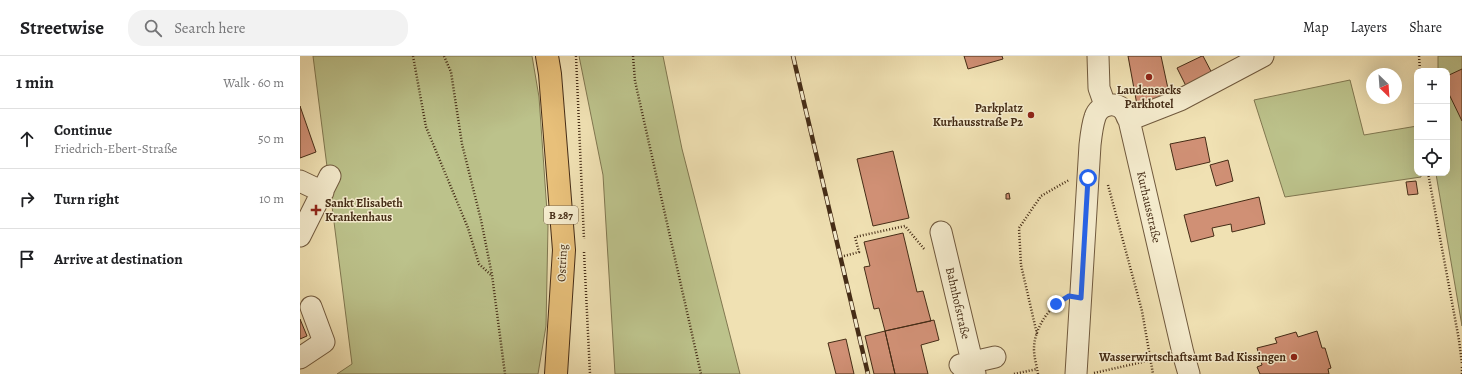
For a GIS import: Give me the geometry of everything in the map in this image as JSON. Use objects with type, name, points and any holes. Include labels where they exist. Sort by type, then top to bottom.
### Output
[{"type":"main road","name":"Ostring","points":[[547,56],[564,250],[556,374]]},
{"type":"street","points":[[1076,374],[1090,145],[1095,116],[1099,110],[1105,106],[1099,88],[1098,56]]},
{"type":"street","points":[[1129,120],[1180,100],[1263,56]]},
{"type":"street","name":"Kurhausstraße","points":[[1105,106],[1113,104],[1119,107],[1125,111],[1129,120],[1189,374]]},
{"type":"street","points":[[300,181],[327,184],[300,236]]},
{"type":"street","name":"Bahnhofstraße","points":[[943,239],[969,367]]},
{"type":"street","points":[[300,358],[324,342],[311,307]]},
{"type":"street","points":[[969,367],[995,357]]},
{"type":"path","points":[[413,56],[426,127],[468,228],[479,264],[492,275]]},
{"type":"path","points":[[444,56],[451,72],[462,144],[481,220],[492,275],[505,374]]},
{"type":"path","points":[[576,56],[590,374]]},
{"type":"path","points":[[633,56],[635,81],[701,374]]},
{"type":"path","points":[[1419,56],[1420,68]]},
{"type":"path","points":[[1429,176],[1459,340],[1462,374]]},
{"type":"path","points":[[1037,334],[1021,266],[1019,228],[1041,196],[1072,178],[1107,180],[1142,311],[1150,360],[1154,374]]},
{"type":"path","points":[[844,256],[859,252],[855,237],[905,226],[927,252],[943,239]]},
{"type":"path","points":[[1038,374],[1034,348],[1037,334],[1048,312],[1056,304],[1069,296],[1081,298]]},
{"type":"path","points":[[1096,372],[1168,356]]},
{"type":"path","points":[[1014,374],[1037,369]]},
{"type":"green space","points":[[313,56],[532,56],[539,97],[548,226],[546,326],[538,374],[337,374],[352,364]]},
{"type":"green space","points":[[579,56],[663,56],[682,149],[740,374],[615,374],[603,175]]},
{"type":"green space","points":[[1438,56],[1462,56],[1462,326],[1436,176],[1450,176],[1450,68],[1438,68]]},
{"type":"green space","points":[[1350,80],[1364,135],[1414,127],[1414,176],[1421,177],[1285,197],[1254,100]]},
{"type":"building","points":[[964,56],[1002,56],[1003,59],[968,69]]},
{"type":"building","name":"Laudensacks Parkhotel","points":[[1128,56],[1161,56],[1170,98],[1137,105]]},
{"type":"building","points":[[1202,56],[1213,75],[1187,88],[1177,68]]},
{"type":"building","points":[[1462,69],[1462,121],[1450,96],[1450,75]]},
{"type":"building","points":[[300,106],[316,152],[300,158]]},
{"type":"building","points":[[1205,137],[1210,162],[1176,170],[1170,144]]},
{"type":"building","points":[[893,151],[909,218],[873,226],[857,159]]},
{"type":"building","points":[[1228,160],[1233,181],[1216,186],[1210,165]]},
{"type":"building","points":[[1416,181],[1418,194],[1408,195],[1406,182]]},
{"type":"building","points":[[1009,193],[1010,199],[1006,199],[1006,194]]},
{"type":"building","points":[[1259,197],[1265,224],[1232,232],[1231,224],[1212,228],[1214,236],[1191,242],[1184,215]]},
{"type":"building","points":[[903,233],[917,292],[923,291],[931,321],[885,331],[879,308],[874,309],[864,267],[870,266],[864,242]]},
{"type":"building","points":[[300,319],[307,336],[300,339]]},
{"type":"building","points":[[934,320],[939,340],[921,345],[928,374],[895,374],[885,331]]},
{"type":"building","points":[[885,331],[895,374],[874,374],[865,336]]},
{"type":"building","name":"Wasserwirtschaftsamt Bad Kissingen","points":[[1317,331],[1322,348],[1325,348],[1331,368],[1328,369],[1329,374],[1260,374],[1257,367],[1262,365],[1257,348],[1277,343],[1275,338],[1296,332],[1298,337]]},
{"type":"building","points":[[846,339],[854,374],[836,374],[828,343]]},
{"type":"railway","points":[[793,56],[868,374]]},
{"type":"place","name":"Laudensacks Parkhotel","points":[[1149,77]]},
{"type":"place","name":"Parkplatz Kurhausstraße P2","points":[[1031,115]]},
{"type":"place","name":"Sankt Elisabeth Krankenhaus","points":[[316,210]]},
{"type":"place","name":"Wasserwirtschaftsamt Bad Kissingen","points":[[1294,357]]},
{"type":"route","points":[[1056,304],[1069,296],[1081,298],[1088,178]]}]
